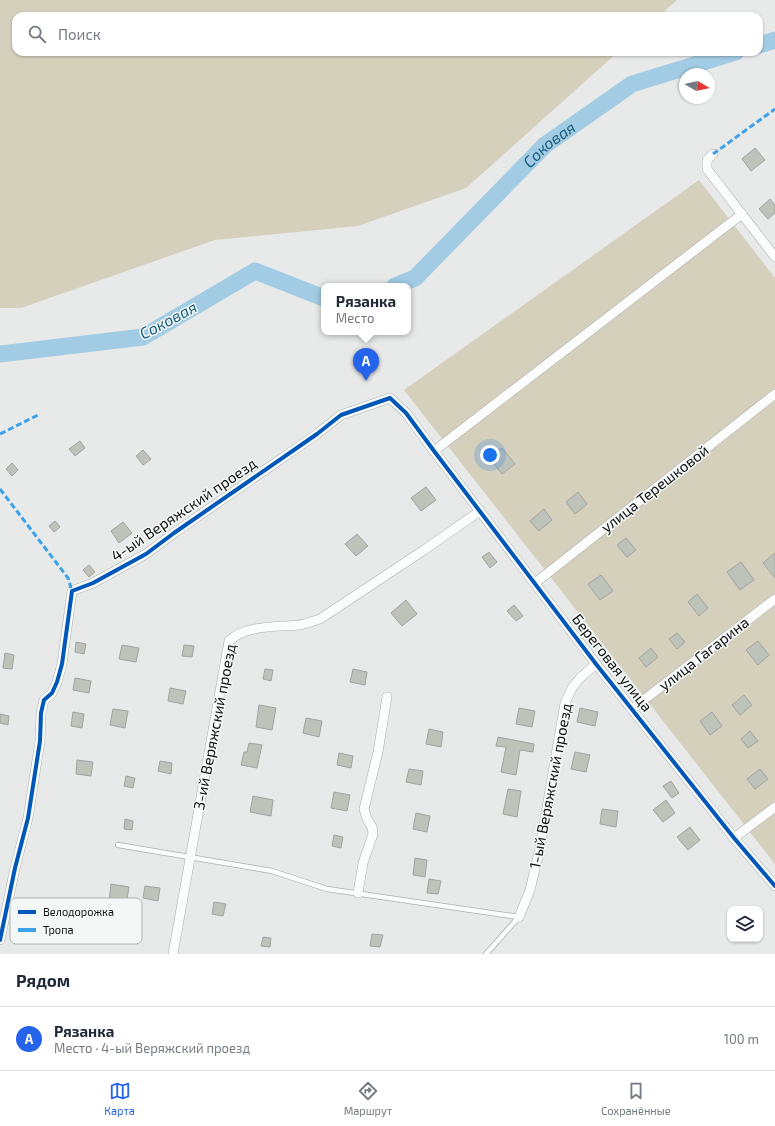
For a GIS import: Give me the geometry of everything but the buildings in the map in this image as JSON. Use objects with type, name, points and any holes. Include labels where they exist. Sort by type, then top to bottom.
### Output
[{"type":"street","points":[[713,154],[706,160],[707,169],[742,214],[772,246],[775,257]]},
{"type":"street","points":[[434,452],[742,214]]},
{"type":"street","name":"улица Терешковой","points":[[535,583],[775,394]]},
{"type":"street","name":"4-ый Веряжский проезд","points":[[0,940],[15,868],[28,818],[40,741],[41,713],[44,700],[52,693],[58,682],[62,664],[72,591],[93,583],[146,554],[317,434],[341,415],[390,398],[406,413],[434,452]]},
{"type":"street","name":"Береговая улица","points":[[434,452],[596,664],[734,838],[775,886]]},
{"type":"street","name":"3-ий Веряжский проезд","points":[[173,954],[191,858],[209,745],[229,641],[235,635],[247,632],[275,626],[300,625],[320,619],[480,511]]},
{"type":"street","name":"улица Гагарина","points":[[632,709],[775,599]]},
{"type":"street","name":"1-ый Веряжский проезд","points":[[519,917],[530,890],[540,848],[565,703],[572,688],[580,678],[596,664]]},
{"type":"street","points":[[358,893],[363,863],[373,834],[372,827],[366,819],[364,809],[378,752],[387,696]]},
{"type":"street","points":[[734,838],[775,807]]},
{"type":"lane","points":[[118,846],[272,871],[327,889],[519,917]]},
{"type":"lane","points":[[486,954],[519,917]]},
{"type":"shaded area","points":[[0,0],[677,0],[664,12],[12,12],[12,56],[614,56],[466,188],[358,226],[215,240],[21,308],[0,308]]},
{"type":"shaded area","points":[[699,180],[775,278],[775,864],[404,390]]},
{"type":"waterway","name":"Соковая","points":[[763,44],[775,40]]},
{"type":"waterway","name":"Соковая","points":[[402,283],[415,278],[545,145],[632,84],[723,56]]},
{"type":"waterway","name":"Соковая","points":[[0,354],[143,337],[255,271],[321,297]]},
{"type":"marked path","points":[[713,154],[775,109]]},
{"type":"marked path","points":[[0,434],[38,415]]},
{"type":"marked path","points":[[0,489],[68,578],[72,591]]},
{"type":"cycle path","points":[[0,940],[15,868],[28,818],[40,741],[41,713],[44,700],[52,693],[57,682],[62,664],[72,591],[93,583],[146,554],[317,434],[341,415],[390,398],[406,413],[596,664],[734,838],[775,886]]},
{"type":"place","name":"Рязанка","points":[[366,381]]}]
